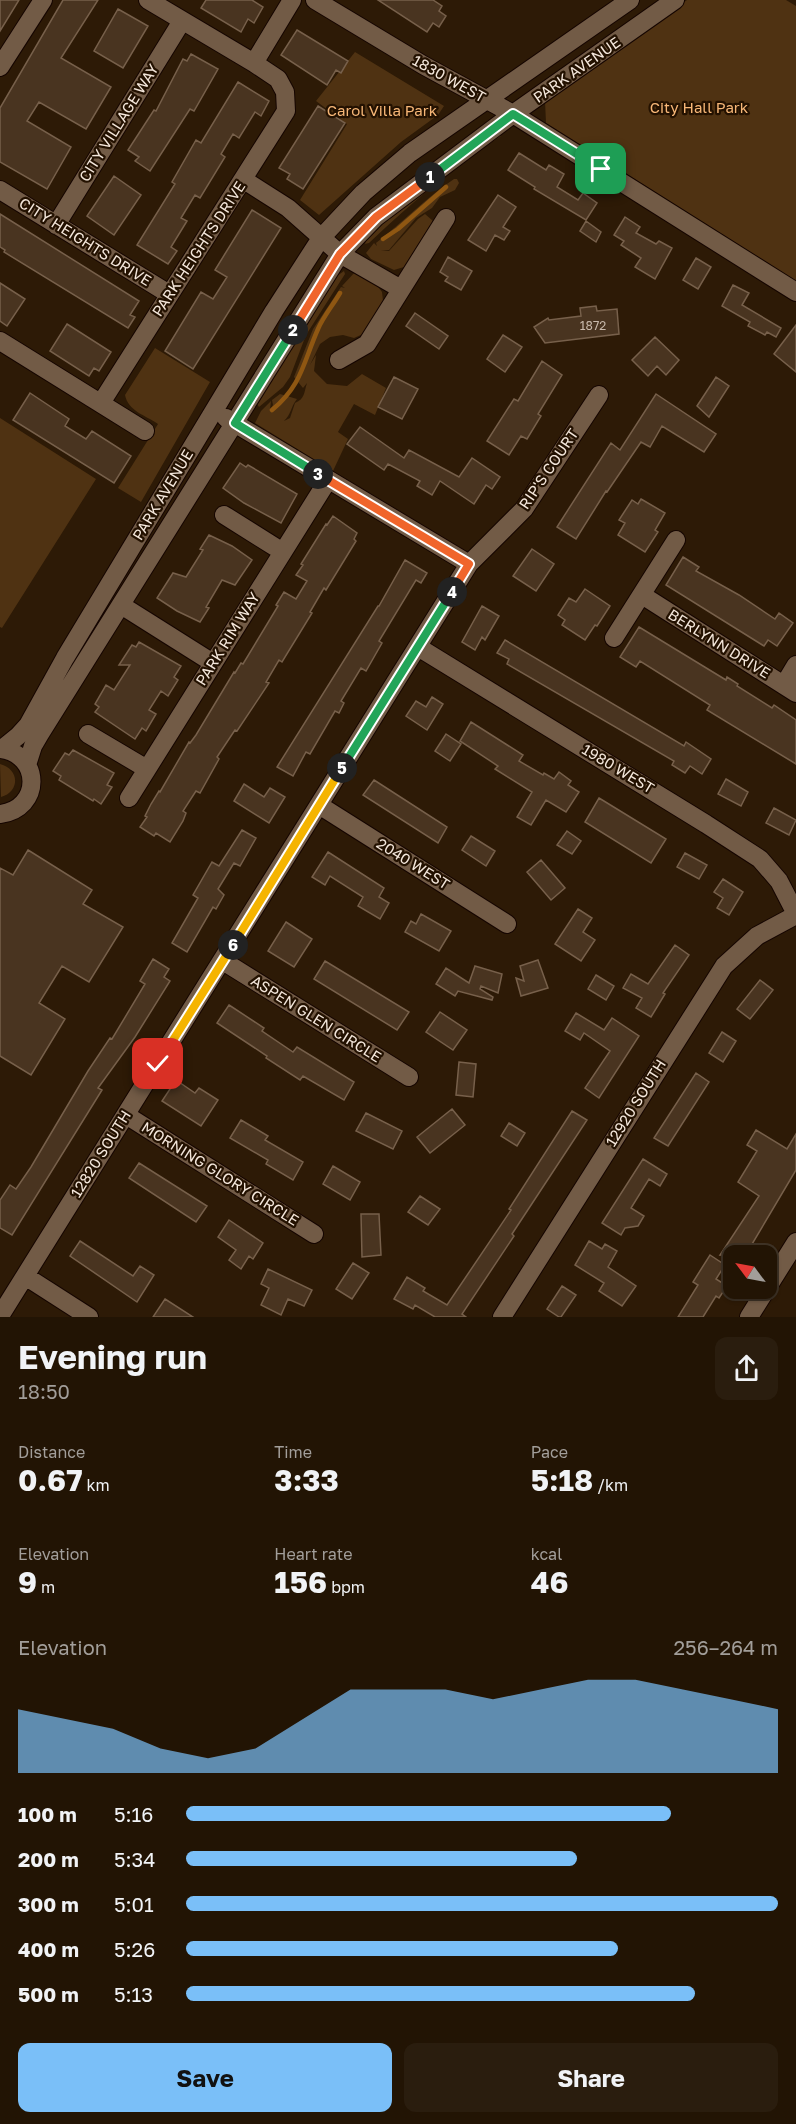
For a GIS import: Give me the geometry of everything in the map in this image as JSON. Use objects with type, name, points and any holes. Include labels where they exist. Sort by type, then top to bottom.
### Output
[{"type":"street","points":[[0,67],[43,0]]},
{"type":"street","points":[[148,0],[254,63],[292,0]]},
{"type":"street","name":"1830 WEST","points":[[315,0],[423,65],[513,114],[796,292]]},
{"type":"street","name":"PARK AVENUE","points":[[1,749],[18,736],[28,724],[70,648],[321,238],[363,193],[411,153],[630,0]]},
{"type":"street","name":"PARK AVENUE","points":[[27,765],[33,746],[40,734],[340,254],[376,217],[513,114],[675,0]]},
{"type":"street","name":"CITY VILLAGE WAY","points":[[56,225],[182,21]]},
{"type":"street","name":"PARK HEIGHTS DRIVE","points":[[101,404],[286,111],[285,92],[278,79],[254,63]]},
{"type":"street","points":[[244,180],[288,208],[340,254],[400,289]]},
{"type":"street","name":"CITY HEIGHTS DRIVE","points":[[0,190],[169,294]]},
{"type":"street","points":[[339,360],[367,344],[446,218]]},
{"type":"street","points":[[0,341],[145,431]]},
{"type":"street","name":"RIP'S COURT","points":[[469,564],[524,509],[599,395]]},
{"type":"street","points":[[214,410],[469,564]]},
{"type":"street","name":"PARK RIM WAY","points":[[129,798],[328,480]]},
{"type":"street","points":[[224,515],[283,552]]},
{"type":"street","points":[[614,638],[676,540]]},
{"type":"street","name":"12820 SOUTH","points":[[0,1316],[469,564]]},
{"type":"street","name":"BERLYNN DRIVE","points":[[642,595],[790,689]]},
{"type":"street","points":[[120,605],[213,663]]},
{"type":"street","name":"1980 WEST","points":[[418,647],[760,859],[779,881],[796,914]]},
{"type":"street","points":[[790,689],[796,665]]},
{"type":"street","points":[[88,734],[147,769]]},
{"type":"street","name":"PARK AVENUE","points":[[0,814],[15,810],[23,803],[29,795],[32,778],[21,757],[1,749]]},
{"type":"street","name":"2040 WEST","points":[[319,805],[507,924]]},
{"type":"street","name":"12920 SOUTH","points":[[502,1317],[724,966],[758,936],[796,914]]},
{"type":"street","name":"ASPEN GLEN CIRCLE","points":[[223,961],[409,1077]]},
{"type":"street","name":"MORNING GLORY CIRCLE","points":[[126,1115],[314,1234]]},
{"type":"street","points":[[749,1317],[796,1242]]},
{"type":"street","points":[[25,1276],[89,1317]]},
{"type":"green space","name":"City Hall Park","points":[[687,0],[786,0],[796,6],[796,281],[546,123],[545,101]]},
{"type":"green space","name":"Carol Villa Park","points":[[355,52],[444,106],[438,115],[401,142],[319,215],[300,200],[347,124],[316,101]]},
{"type":"green space","points":[[497,135],[501,136],[449,173],[369,243],[365,244],[367,238],[405,201]]},
{"type":"green space","points":[[454,179],[457,179],[459,183],[455,190],[440,197],[432,208],[416,218],[389,250],[381,251],[389,251],[425,214],[433,221],[404,267],[394,270],[371,259],[366,253],[374,243],[377,246],[376,243]]},
{"type":"green space","points":[[344,271],[345,274],[306,335],[290,377],[283,387],[259,407],[257,404],[337,276]]},
{"type":"green space","points":[[355,272],[376,284],[382,292],[383,301],[363,334],[354,338],[343,335],[330,337],[320,344],[310,365],[316,355],[314,371],[327,384],[347,386],[362,374],[386,388],[375,415],[354,404],[338,432],[348,439],[333,471],[255,423],[261,411],[271,401],[270,410],[273,405],[272,400],[280,394],[297,399],[284,421],[290,418],[295,403],[304,395],[307,383],[303,388],[294,377],[313,329],[341,287],[345,288],[342,286]]},
{"type":"green space","points":[[155,348],[210,382],[141,502],[118,488],[158,424],[133,409],[125,395]]},
{"type":"green space","points":[[0,418],[96,479],[2,628],[0,627]]},
{"type":"green space","points":[[0,764],[11,771],[15,780],[12,790],[1,797]]},
{"type":"building","points":[[0,0],[19,0],[0,31]]},
{"type":"building","points":[[63,0],[98,0],[61,58],[111,87],[86,129],[39,102],[27,121],[71,147],[47,189],[0,162],[0,108]]},
{"type":"building","points":[[206,0],[252,0],[263,7],[254,23],[248,19],[241,32],[201,8]]},
{"type":"building","points":[[378,0],[433,0],[442,6],[439,11],[446,16],[439,27],[433,23],[427,32]]},
{"type":"building","points":[[118,9],[148,26],[123,68],[94,51]]},
{"type":"building","points":[[297,30],[348,61],[341,73],[336,70],[327,85],[281,55]]},
{"type":"building","points":[[191,54],[218,69],[194,111],[190,109],[150,171],[135,161],[139,157],[128,150],[154,110],[156,111],[183,59],[187,61]]},
{"type":"building","points":[[238,82],[269,101],[261,116],[255,112],[239,138],[233,134],[221,154],[225,157],[200,198],[195,195],[181,218],[187,221],[171,247],[177,251],[168,264],[137,245],[175,184],[172,182],[196,140],[201,143]]},
{"type":"building","points":[[318,106],[345,123],[303,189],[287,179],[290,174],[279,168]]},
{"type":"building","points":[[519,153],[546,170],[549,165],[564,174],[557,187],[578,200],[583,193],[597,203],[586,220],[534,189],[535,187],[508,170]]},
{"type":"building","points":[[114,176],[141,195],[114,235],[87,216]]},
{"type":"building","points":[[498,195],[516,207],[503,227],[510,231],[504,240],[495,235],[486,251],[468,240]]},
{"type":"building","points":[[252,210],[281,228],[193,369],[165,351],[201,292],[213,299],[227,277],[215,270]]},
{"type":"building","points":[[0,214],[139,301],[130,315],[135,317],[128,328],[4,252],[5,250],[0,247]]},
{"type":"building","points":[[625,217],[640,227],[636,233],[656,244],[659,241],[672,248],[655,279],[635,267],[641,258],[621,245],[624,241],[614,235]]},
{"type":"building","points":[[586,221],[601,232],[596,242],[580,231]]},
{"type":"building","points":[[448,257],[472,271],[461,290],[445,281],[448,277],[440,272]]},
{"type":"building","points":[[696,258],[711,267],[698,289],[683,280]]},
{"type":"building","points":[[0,283],[25,299],[7,326],[0,321]]},
{"type":"building","points":[[733,285],[749,293],[742,305],[781,328],[776,337],[767,332],[765,335],[748,326],[750,322],[722,306]]},
{"type":"building","points":[[596,306],[597,311],[617,309],[619,334],[545,343],[534,327],[548,318],[549,320],[581,316],[580,308]]},
{"type":"building","points":[[415,313],[448,336],[439,349],[406,326]]},
{"type":"building","points":[[67,324],[111,352],[99,371],[94,368],[89,376],[50,351]]},
{"type":"building","points":[[796,325],[796,372],[774,354]]},
{"type":"building","points":[[503,335],[522,347],[505,372],[487,359]]},
{"type":"building","points":[[655,337],[679,360],[666,375],[657,366],[648,376],[632,360]]},
{"type":"building","points":[[542,361],[562,375],[538,414],[541,416],[527,439],[521,436],[509,455],[487,441],[514,399],[518,401]]},
{"type":"building","points":[[394,377],[418,389],[402,419],[378,407]]},
{"type":"building","points":[[716,377],[729,386],[709,417],[697,406]]},
{"type":"building","points":[[30,393],[69,419],[65,426],[86,439],[92,431],[131,456],[114,483],[13,420]]},
{"type":"building","points":[[656,394],[716,434],[704,452],[662,426],[650,447],[641,442],[576,539],[557,527],[611,443],[620,450]]},
{"type":"building","points":[[360,427],[404,458],[409,450],[459,477],[472,458],[500,477],[492,489],[486,485],[474,504],[440,481],[432,495],[417,486],[420,481],[388,464],[384,470],[347,444]]},
{"type":"building","points":[[240,463],[246,467],[248,465],[297,494],[281,523],[244,503],[223,488]]},
{"type":"building","points":[[641,499],[665,513],[655,530],[658,532],[645,552],[618,535],[625,523],[619,520],[632,500],[638,504]]},
{"type":"building","points":[[333,516],[357,533],[354,539],[356,541],[326,590],[324,588],[310,612],[312,613],[282,662],[279,660],[266,682],[269,683],[217,757],[219,759],[200,793],[196,791],[183,811],[186,813],[183,821],[170,842],[156,833],[154,836],[140,827],[147,817],[145,816],[151,804],[234,672],[241,663],[243,664],[284,592],[296,599],[307,581],[296,575]]},
{"type":"building","points":[[209,535],[232,546],[252,560],[235,585],[222,580],[200,622],[157,598],[173,573],[186,577],[203,550],[200,549]]},
{"type":"building","points":[[532,549],[554,564],[536,591],[513,576]]},
{"type":"building","points":[[683,557],[699,567],[696,571],[739,595],[775,619],[779,613],[793,623],[777,646],[768,640],[764,646],[666,585]]},
{"type":"building","points":[[405,560],[427,573],[421,583],[416,580],[379,641],[382,643],[366,671],[361,668],[341,701],[344,703],[339,713],[335,711],[310,754],[306,752],[293,776],[277,767],[379,606]]},
{"type":"building","points":[[585,589],[610,606],[585,640],[562,625],[565,620],[558,615],[569,598],[576,602]]},
{"type":"building","points":[[482,606],[499,616],[485,640],[482,637],[475,650],[462,642]]},
{"type":"building","points":[[639,627],[726,680],[727,677],[772,708],[774,705],[796,720],[796,764],[707,710],[710,705],[640,661],[636,667],[620,657]]},
{"type":"building","points":[[505,640],[684,746],[686,742],[711,759],[702,774],[690,766],[685,773],[672,765],[674,761],[507,664],[509,659],[497,653]]},
{"type":"building","points":[[139,642],[181,666],[174,677],[178,680],[168,696],[161,691],[149,710],[156,714],[146,731],[142,728],[135,739],[95,712],[99,707],[95,704],[106,685],[114,690],[130,665],[119,665],[132,645],[136,647]]},
{"type":"building","points":[[432,697],[443,704],[427,730],[406,716],[416,701],[426,707]]},
{"type":"building","points":[[471,722],[523,755],[519,761],[543,775],[544,773],[554,779],[559,772],[571,781],[568,785],[579,792],[566,812],[546,800],[531,825],[517,817],[532,792],[495,769],[498,766],[460,741]]},
{"type":"building","points":[[446,734],[461,744],[450,761],[435,751]]},
{"type":"building","points":[[73,750],[114,773],[107,785],[112,787],[101,804],[59,780],[61,776],[53,771],[65,753],[69,755]]},
{"type":"building","points":[[726,779],[748,792],[741,806],[718,794]]},
{"type":"building","points":[[374,780],[447,827],[438,843],[363,795]]},
{"type":"building","points":[[244,784],[264,797],[270,788],[285,797],[269,823],[234,801]]},
{"type":"building","points":[[599,798],[666,839],[651,863],[585,822]]},
{"type":"building","points":[[774,808],[796,820],[789,835],[766,823]]},
{"type":"building","points":[[242,830],[256,838],[240,866],[234,863],[218,889],[224,895],[216,909],[213,907],[187,952],[172,943],[198,898],[193,895],[212,862],[219,866]]},
{"type":"building","points":[[567,831],[581,841],[572,854],[557,845]]},
{"type":"building","points":[[471,836],[495,851],[486,866],[462,850]]},
{"type":"building","points":[[28,850],[92,890],[83,904],[123,927],[89,982],[62,966],[39,1003],[65,1019],[31,1075],[0,1056],[0,868],[13,875]]},
{"type":"building","points":[[328,852],[384,888],[379,897],[389,903],[380,919],[358,906],[363,897],[330,876],[325,885],[312,877]]},
{"type":"building","points":[[685,853],[707,865],[699,879],[677,867]]},
{"type":"building","points":[[541,860],[565,888],[551,900],[527,872]]},
{"type":"building","points":[[723,879],[743,892],[729,915],[717,908],[723,898],[714,892]]},
{"type":"building","points":[[578,909],[592,918],[583,932],[595,940],[581,961],[555,944]]},
{"type":"building","points":[[421,914],[451,931],[439,951],[405,932],[411,921],[416,924]]},
{"type":"building","points":[[286,922],[312,939],[294,967],[268,951]]},
{"type":"building","points":[[675,945],[689,955],[663,993],[665,994],[651,1017],[636,1008],[642,998],[623,988],[631,974],[648,984]]},
{"type":"building","points":[[153,959],[169,969],[164,977],[170,981],[135,1037],[98,1088],[102,1090],[12,1235],[0,1228],[0,1200],[10,1185],[16,1189],[31,1167],[88,1071],[110,1038],[112,1039],[145,984],[140,981]]},
{"type":"building","points":[[538,960],[548,988],[521,996],[516,978],[524,981],[520,966]]},
{"type":"building","points":[[325,961],[409,1012],[397,1030],[314,979]]},
{"type":"building","points":[[475,966],[502,974],[498,993],[481,986],[480,989],[493,997],[492,1000],[458,991],[455,996],[436,984],[446,968],[469,983]]},
{"type":"building","points":[[596,975],[614,986],[606,1000],[588,989]]},
{"type":"building","points":[[760,980],[773,990],[750,1019],[737,1009]]},
{"type":"building","points":[[229,1005],[264,1028],[262,1031],[293,1052],[297,1047],[354,1082],[344,1100],[303,1076],[300,1080],[217,1023]]},
{"type":"building","points":[[440,1012],[467,1030],[453,1050],[426,1032]]},
{"type":"building","points":[[576,1013],[604,1030],[612,1018],[639,1036],[599,1098],[585,1088],[610,1051],[584,1033],[580,1040],[565,1031]]},
{"type":"building","points":[[722,1032],[736,1041],[723,1062],[709,1053]]},
{"type":"building","points":[[459,1062],[476,1064],[473,1097],[456,1095]]},
{"type":"building","points":[[696,1073],[709,1082],[668,1146],[654,1138]]},
{"type":"building","points":[[176,1080],[195,1093],[199,1088],[218,1100],[201,1126],[162,1101]]},
{"type":"building","points":[[452,1109],[465,1125],[430,1153],[417,1137]]},
{"type":"building","points":[[572,1111],[587,1120],[462,1314],[466,1317],[435,1317],[415,1305],[413,1309],[394,1299],[407,1277],[425,1288],[423,1291],[447,1305],[511,1210],[509,1209]]},
{"type":"building","points":[[366,1113],[402,1131],[393,1149],[356,1131]]},
{"type":"building","points":[[241,1120],[268,1136],[265,1140],[303,1162],[293,1180],[266,1164],[268,1160],[230,1138]]},
{"type":"building","points":[[509,1123],[525,1133],[517,1146],[501,1136]]},
{"type":"building","points":[[756,1130],[787,1149],[796,1134],[796,1170],[752,1245],[727,1245],[759,1196],[738,1182],[757,1151],[747,1145]]},
{"type":"building","points":[[643,1159],[667,1174],[660,1186],[649,1179],[631,1208],[644,1216],[638,1226],[625,1228],[621,1235],[602,1223]]},
{"type":"building","points":[[139,1163],[207,1206],[196,1222],[129,1178]]},
{"type":"building","points":[[333,1166],[360,1182],[350,1200],[323,1184]]},
{"type":"building","points":[[420,1196],[440,1209],[428,1225],[408,1212]]},
{"type":"building","points":[[361,1214],[379,1214],[381,1255],[362,1257]]},
{"type":"building","points":[[229,1220],[263,1243],[253,1259],[249,1256],[241,1269],[229,1260],[236,1250],[218,1237]]},
{"type":"building","points":[[80,1241],[133,1276],[140,1266],[154,1275],[137,1302],[70,1256]]},
{"type":"building","points":[[589,1241],[602,1249],[605,1244],[617,1251],[608,1267],[636,1286],[622,1306],[599,1291],[604,1283],[575,1265]]},
{"type":"building","points":[[710,1255],[723,1264],[723,1268],[716,1279],[723,1283],[723,1292],[719,1298],[716,1296],[703,1317],[678,1317],[698,1285],[693,1282]]},
{"type":"building","points":[[353,1263],[369,1273],[352,1299],[336,1289]]},
{"type":"building","points":[[268,1269],[312,1290],[304,1306],[288,1299],[281,1315],[261,1305],[269,1288],[261,1284]]},
{"type":"building","points":[[562,1286],[576,1295],[559,1317],[547,1309]]},
{"type":"building","points":[[165,1299],[193,1317],[153,1317]]},
{"type":"waterway","points":[[383,239],[398,229],[446,187]]},
{"type":"waterway","points":[[272,410],[290,392],[296,382],[320,324],[340,293]]},
{"type":"route","points":[[158,1064],[469,564],[235,423],[340,254],[376,217],[513,114],[601,169]]}]
